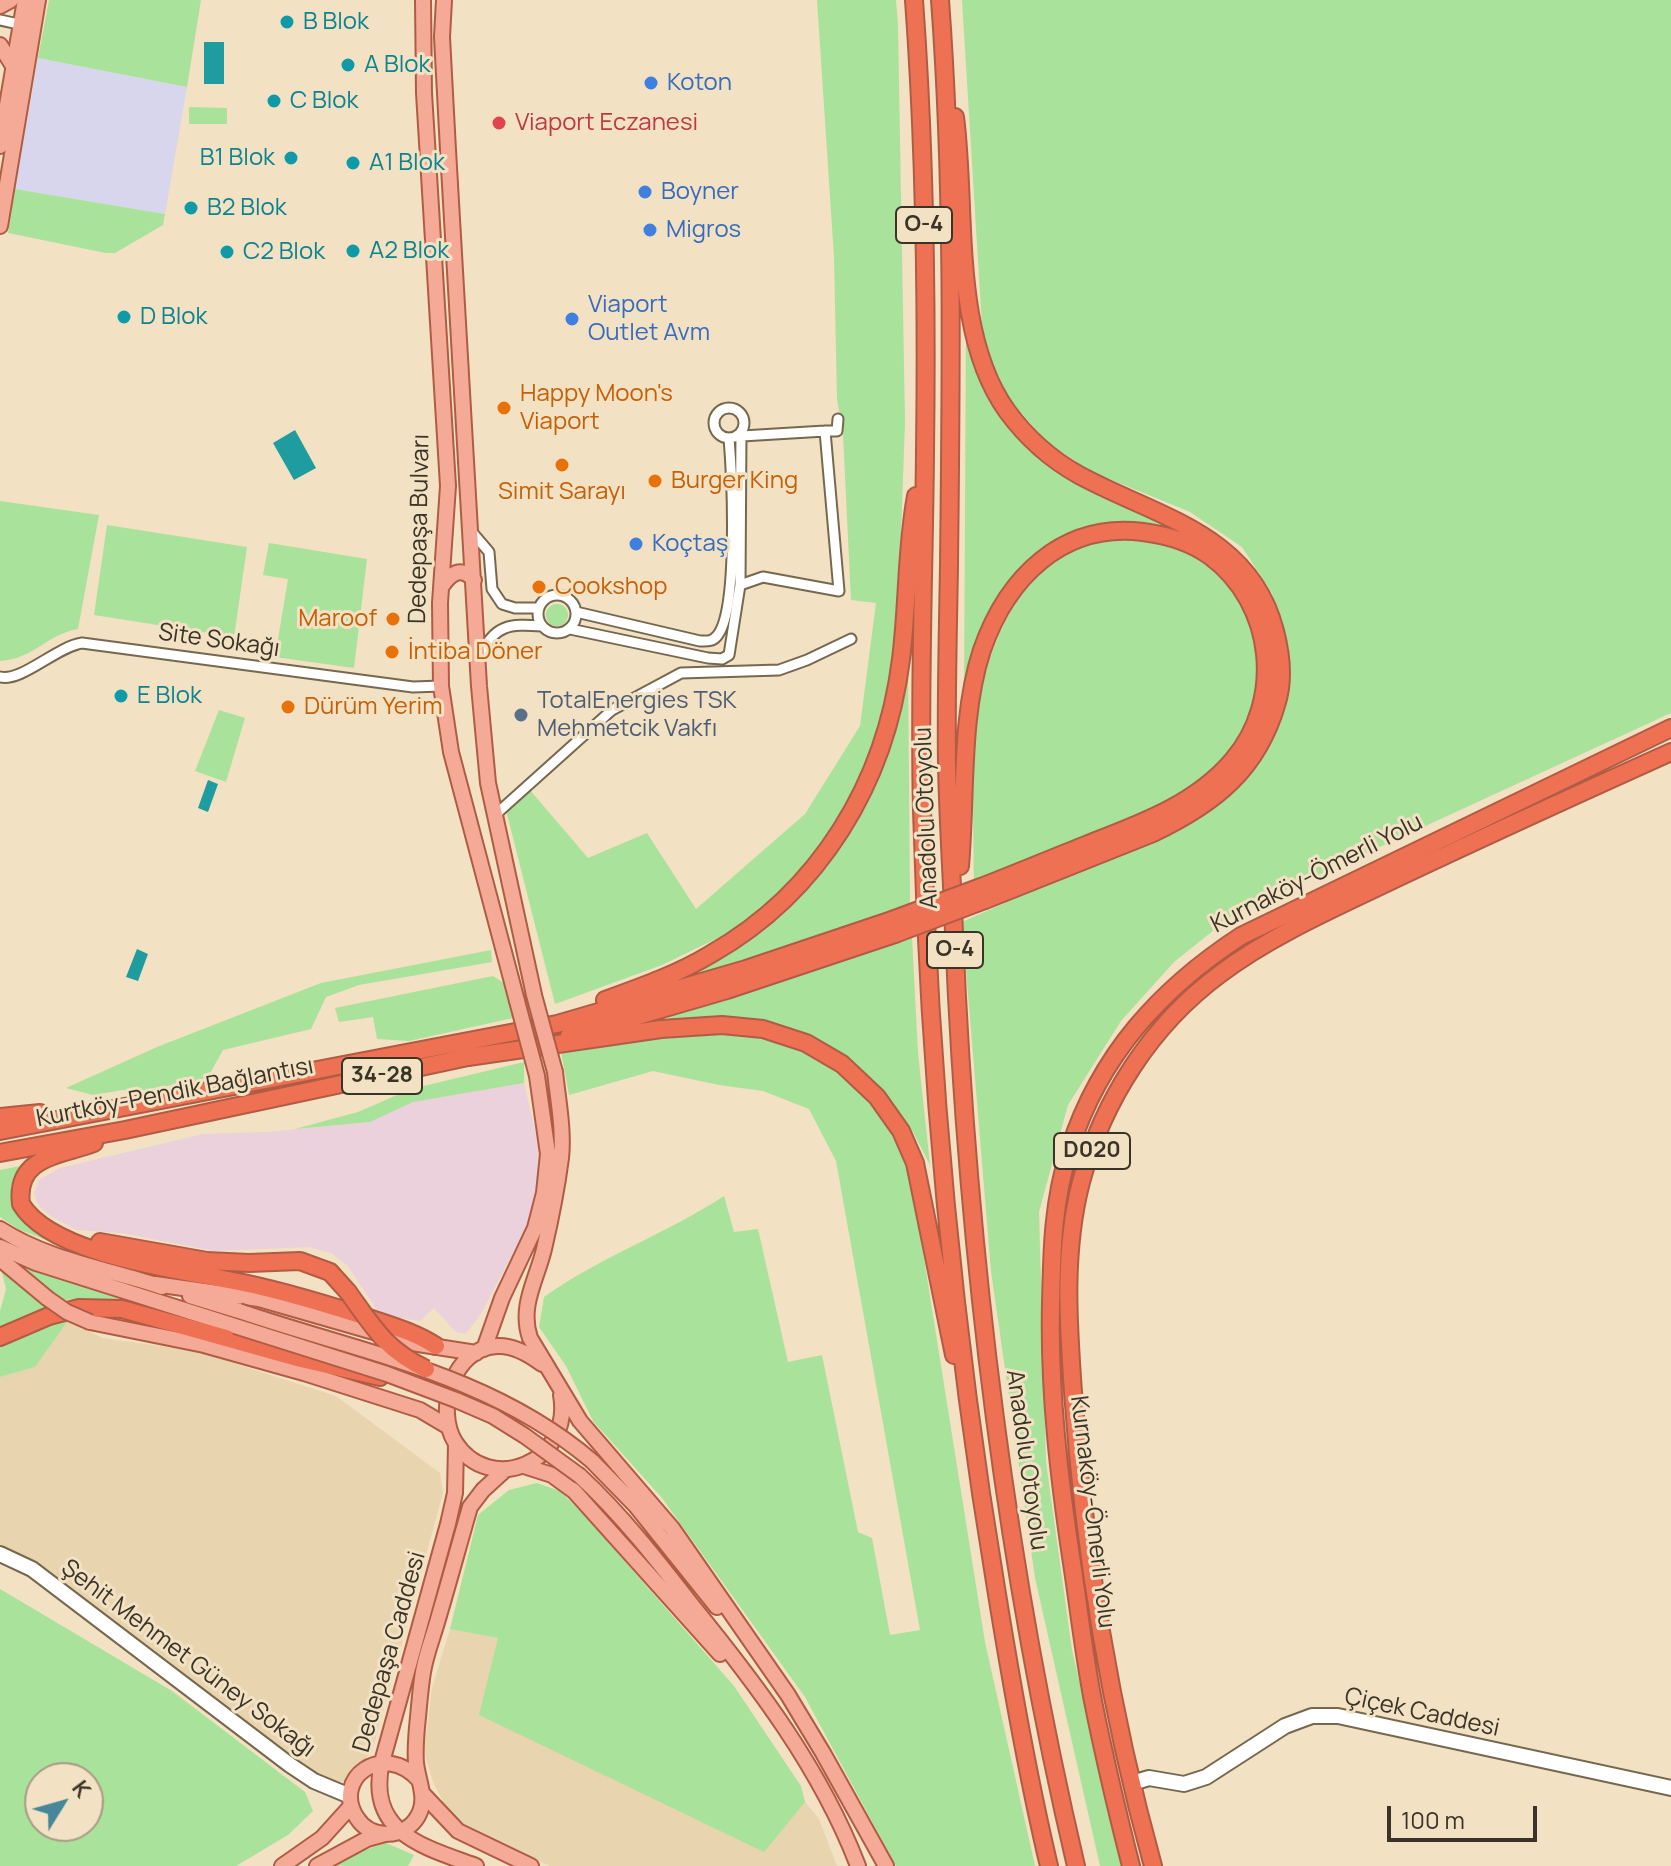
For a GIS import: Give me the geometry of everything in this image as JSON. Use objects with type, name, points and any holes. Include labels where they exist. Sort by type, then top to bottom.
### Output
[{"type":"highway","name":"Anadolu Otoyolu","points":[[914,0],[922,137],[925,450],[922,794],[929,1002],[969,1418],[1014,1698],[1049,1866]]},
{"type":"highway","name":"Anadolu Otoyolu","points":[[940,0],[951,255],[947,764],[966,1136],[984,1331],[1021,1592],[1076,1866]]},
{"type":"highway","points":[[501,1054],[727,990],[1153,833],[1179,821],[1223,792],[1253,757],[1264,738],[1279,696],[1282,672],[1279,646],[1262,596],[1226,551],[1180,522],[1078,475],[1048,454],[1027,436],[989,381],[979,356],[971,314],[960,156],[942,24]]},
{"type":"highway","points":[[493,1035],[604,1001],[700,960],[734,940],[776,907],[831,846],[875,767],[892,712],[901,659],[911,525],[925,450]]},
{"type":"highway","points":[[955,940],[970,716],[982,651],[1001,609],[1015,588],[1042,559],[1088,535],[1127,530],[1148,532],[1170,537],[1210,556],[1226,571],[1249,602],[1264,640],[1268,666],[1262,709],[1242,748],[1214,780],[1175,806],[983,894]]},
{"type":"highway","name":"Kurnaköy-Ömerli Yolu","points":[[1131,1866],[1087,1669],[1055,1436],[1050,1351],[1053,1223],[1070,1148],[1090,1100],[1108,1067],[1152,1007],[1183,978],[1241,936],[1671,728]]},
{"type":"highway","name":"Kurnaköy-Ömerli Yolu","points":[[1153,1866],[1105,1661],[1088,1552],[1076,1438],[1068,1311],[1069,1243],[1078,1197],[1110,1105],[1148,1043],[1171,1016],[1232,966],[1347,902],[1671,752]]},
{"type":"highway","points":[[493,1035],[587,1016],[893,927]]},
{"type":"highway","points":[[501,1054],[661,1029],[722,1025],[763,1029],[792,1038],[842,1064],[864,1082],[889,1113],[915,1163],[932,1239],[942,1306],[969,1418]]},
{"type":"highway","name":"Kurtköy-Pendik Bağlantısı","points":[[0,1131],[493,1035]]},
{"type":"highway","name":"Kurtköy-Pendik Bağlantısı","points":[[0,1153],[125,1130],[468,1057],[501,1054]]},
{"type":"highway","points":[[0,1117],[105,1111]]},
{"type":"highway","points":[[125,1130],[69,1153],[49,1157],[32,1167],[21,1184],[21,1204],[27,1212],[48,1227],[131,1248],[207,1261],[300,1261],[330,1272],[383,1341],[404,1358],[426,1369]]},
{"type":"highway","points":[[0,1164],[65,1140]]},
{"type":"highway","points":[[21,1204],[40,1225],[88,1247],[175,1271],[230,1280],[337,1308],[418,1334],[436,1346]]},
{"type":"highway","points":[[0,1337],[49,1316],[79,1308],[122,1309],[235,1325],[301,1359],[427,1389]]},
{"type":"main road","points":[[0,6],[11,0]]},
{"type":"main road","points":[[0,226],[27,26],[25,0]]},
{"type":"main road","points":[[0,146],[13,66],[38,0]]},
{"type":"main road","name":"Dedepaşa Bulvarı","points":[[423,0],[424,93],[448,486],[442,586],[441,686],[451,752],[537,1076],[548,1154],[544,1193],[535,1228],[480,1351]]},
{"type":"main road","name":"Dedepaşa Bulvarı","points":[[444,0],[442,37],[447,137],[477,660],[488,783],[534,995],[555,1072],[561,1118],[561,1154],[543,1253],[526,1311],[530,1338],[552,1374]]},
{"type":"main road","points":[[0,45],[13,66]]},
{"type":"main road","points":[[442,586],[450,575],[459,571],[474,580]]},
{"type":"main road","points":[[458,780],[469,794],[475,796],[488,783]]},
{"type":"main road","points":[[0,1229],[51,1254],[155,1284],[259,1299],[412,1343],[480,1351]]},
{"type":"main road","points":[[0,1247],[36,1263],[235,1325],[426,1369],[467,1384],[528,1414],[592,1461],[636,1506],[788,1695]]},
{"type":"main road","points":[[0,1259],[67,1312],[90,1322],[204,1345],[304,1373],[420,1410],[447,1426]]},
{"type":"main road","points":[[155,1284],[235,1325]]},
{"type":"main road","points":[[561,1391],[564,1409],[561,1427],[553,1444],[540,1457],[524,1466],[506,1469],[487,1466],[470,1458],[456,1444],[447,1426],[448,1392],[461,1367],[480,1351],[495,1346],[516,1350],[532,1357],[552,1374],[594,1439],[672,1528],[788,1695],[886,1866]]},
{"type":"main road","points":[[427,1389],[493,1416],[553,1455],[580,1476],[621,1517],[754,1683],[799,1751],[840,1827],[856,1866]]},
{"type":"main road","name":"Dedepaşa Caddesi","points":[[392,1833],[379,1789],[382,1762],[448,1524],[455,1493],[456,1444]]},
{"type":"main road","points":[[524,1466],[552,1475],[592,1509],[753,1691],[799,1751]]},
{"type":"main road","name":"Dedepaşa Caddesi","points":[[421,1787],[415,1744],[424,1670],[470,1507],[506,1469]]},
{"type":"main road","points":[[823,1753],[877,1866]]},
{"type":"main road","points":[[282,1866],[322,1838],[351,1801],[357,1777],[362,1771],[382,1762],[400,1764],[458,1831],[531,1866]]},
{"type":"main road","points":[[317,1866],[367,1839],[392,1833],[417,1818],[421,1787]]},
{"type":"main road","points":[[351,1801],[362,1825],[371,1831],[392,1833],[476,1866]]},
{"type":"street","points":[[0,20],[27,26]]},
{"type":"street","points":[[477,660],[486,643],[504,627],[542,626],[559,633],[570,629],[719,659],[729,655],[740,585],[742,434],[744,423],[742,414],[734,409],[725,409],[717,415],[715,425],[720,434],[729,438],[742,434],[837,431],[838,419]]},
{"type":"street","points":[[740,585],[763,577],[839,591],[825,431]]},
{"type":"street","points":[[719,659],[711,649],[728,598],[732,555],[729,438]]},
{"type":"street","points":[[470,530],[489,552],[492,589],[502,604],[515,608],[539,608]]},
{"type":"street","points":[[542,626],[539,608],[547,598],[559,595],[571,600],[576,612],[570,629]]},
{"type":"street","points":[[576,612],[700,641],[727,637],[732,642]]},
{"type":"street","points":[[495,815],[612,710],[681,673],[779,670],[851,639]]},
{"type":"street","name":"Site Sokağı","points":[[0,677],[13,677],[60,649],[82,643],[413,687],[441,686]]},
{"type":"street","name":"Şehit Mehmet Güney Sokağı","points":[[0,1554],[32,1569],[290,1765],[351,1801]]},
{"type":"street","name":"Çiçek Caddesi","points":[[1132,1783],[1149,1778],[1184,1784],[1206,1777],[1285,1726],[1312,1716],[1338,1716],[1671,1788]]},
{"type":"shaded area","points":[[38,58],[187,87],[165,214],[15,189]]},
{"type":"shaded area","points":[[524,1083],[540,1152],[540,1190],[527,1226],[482,1312],[466,1334],[456,1332],[434,1308],[420,1321],[380,1315],[348,1266],[333,1254],[309,1247],[213,1251],[122,1233],[77,1230],[52,1217],[39,1206],[34,1194],[39,1180],[60,1168],[203,1134],[267,1132],[370,1122],[412,1102]]},
{"type":"shaded area","points":[[68,1321],[103,1338],[196,1351],[336,1396],[440,1473],[443,1493],[372,1752],[346,1781],[328,1783],[286,1757],[0,1550],[0,1377],[35,1367]]},
{"type":"shaded area","points":[[450,1629],[498,1638],[763,1851],[805,1802],[819,1819],[837,1866],[550,1866],[470,1830],[447,1809],[433,1782],[424,1752],[432,1688]]},
{"type":"green space","points":[[49,0],[201,0],[187,87],[38,58]]},
{"type":"green space","points":[[817,0],[896,0],[905,422],[897,647],[881,732],[853,799],[825,845],[776,897],[726,934],[662,965],[555,1004],[506,810],[529,789],[588,858],[647,833],[696,909],[805,814],[860,726],[876,603],[851,600],[843,434],[837,399],[834,257]]},
{"type":"green space","points":[[962,0],[1671,0],[1671,713],[1234,914],[1174,962],[1121,1021],[1068,1105],[1039,1212],[1046,1462],[1072,1650],[1122,1866],[1100,1866],[1035,1578],[991,1271],[962,922],[1173,828],[1237,786],[1274,739],[1288,664],[1272,593],[1242,547],[1190,512],[1090,471],[1046,441],[1009,399],[983,342]]},
{"type":"green space","points":[[189,107],[227,108],[227,124],[189,124]]},
{"type":"green space","points":[[15,189],[165,214],[163,225],[115,253],[8,233]]},
{"type":"green space","points":[[966,316],[1031,447],[1180,532],[1135,524],[1030,562],[964,701]]},
{"type":"green space","points":[[0,501],[99,515],[78,629],[22,656],[0,661]]},
{"type":"green space","points":[[107,525],[247,547],[234,637],[94,615]]},
{"type":"green space","points":[[1099,540],[1167,545],[1211,568],[1229,587],[1252,633],[1257,658],[1257,684],[1252,709],[1242,733],[1230,750],[1211,770],[1183,791],[1131,817],[974,881],[975,739],[987,669],[999,636],[1015,605],[1013,602],[1033,579],[1061,557]]},
{"type":"green space","points":[[269,543],[367,559],[354,668],[275,657],[288,579],[263,575]]},
{"type":"green space","points":[[557,604],[565,607],[568,615],[565,623],[557,626],[549,623],[546,615],[549,607]]},
{"type":"green space","points":[[908,667],[910,904],[650,991],[698,969],[846,834],[868,798],[881,768]]},
{"type":"green space","points":[[219,710],[245,718],[226,782],[195,771]]},
{"type":"green space","points":[[912,937],[918,1053],[930,1165],[914,1134],[882,1091],[844,1056],[816,1040],[667,1020],[670,1015]]},
{"type":"green space","points":[[491,950],[492,962],[359,985],[326,997],[311,1029],[223,1050],[208,1077],[197,1081],[93,1095],[66,1088],[157,1047],[321,983]]},
{"type":"green space","points":[[493,976],[505,984],[513,1018],[409,1041],[377,1039],[373,1017],[339,1022],[335,1008]]},
{"type":"green space","points":[[715,1031],[771,1037],[796,1046],[839,1072],[875,1109],[889,1130],[911,1177],[985,1642],[1035,1866],[896,1866],[805,1697],[662,1498],[593,1421],[566,1366],[539,1327],[544,1297],[724,1196],[734,1232],[758,1229],[788,1362],[822,1355],[858,1532],[872,1538],[890,1635],[920,1630],[836,1161],[809,1109],[763,1091],[653,1071],[569,1095],[561,1052],[682,1033]]},
{"type":"green space","points":[[524,1062],[524,1083],[413,1102],[370,1122],[295,1129],[358,1112],[411,1089]]},
{"type":"green space","points":[[25,1165],[11,1185],[13,1204],[26,1224],[76,1252],[18,1229],[0,1217],[0,1170]]},
{"type":"green space","points":[[15,1262],[172,1313],[105,1300],[64,1300]]},
{"type":"green space","points":[[0,1265],[50,1307],[0,1329],[0,1311],[6,1289]]},
{"type":"green space","points":[[60,1318],[68,1321],[35,1367],[0,1377],[0,1344]]},
{"type":"green space","points":[[537,1483],[560,1491],[586,1517],[734,1686],[801,1786],[805,1802],[764,1852],[479,1715],[498,1638],[450,1629],[478,1515],[509,1490]]},
{"type":"green space","points":[[0,1589],[172,1691],[305,1792],[313,1811],[288,1835],[236,1866],[0,1866]]},
{"type":"green space","points":[[386,1843],[414,1855],[408,1866],[335,1866],[353,1854]]},
{"type":"water","points":[[204,42],[224,42],[224,84],[204,84]]},
{"type":"water","points":[[295,430],[316,468],[294,480],[273,443]]},
{"type":"water","points":[[208,780],[218,784],[208,812],[198,808]]},
{"type":"water","points":[[137,949],[148,954],[138,981],[126,977]]},
{"type":"place","name":"B Blok","points":[[287,22]]},
{"type":"place","name":"A Blok","points":[[348,65]]},
{"type":"place","name":"Koton","points":[[651,83]]},
{"type":"place","name":"C Blok","points":[[274,101]]},
{"type":"place","name":"Viaport Eczanesi","points":[[499,123]]},
{"type":"place","name":"B1 Blok","points":[[291,158]]},
{"type":"place","name":"A1 Blok","points":[[353,163]]},
{"type":"place","name":"Boyner","points":[[645,192]]},
{"type":"place","name":"B2 Blok","points":[[191,208]]},
{"type":"place","name":"Migros","points":[[650,230]]},
{"type":"place","name":"A2 Blok","points":[[353,251]]},
{"type":"place","name":"C2 Blok","points":[[227,252]]},
{"type":"place","name":"D Blok","points":[[124,317]]},
{"type":"place","name":"Viaport Outlet Avm","points":[[572,319]]},
{"type":"place","name":"Happy Moon's Viaport","points":[[504,408]]},
{"type":"place","name":"Simit Sarayı","points":[[562,465]]},
{"type":"place","name":"Burger King","points":[[655,481]]},
{"type":"place","name":"Koçtaş","points":[[636,544]]},
{"type":"place","name":"Cookshop","points":[[539,587]]},
{"type":"place","name":"Maroof","points":[[393,619]]},
{"type":"place","name":"İntiba Döner","points":[[392,652]]},
{"type":"place","name":"E Blok","points":[[121,696]]},
{"type":"place","name":"Dürüm Yerim","points":[[288,707]]},
{"type":"place","name":"TotalEnergies TSK Mehmetcik Vakfı","points":[[521,715]]}]
